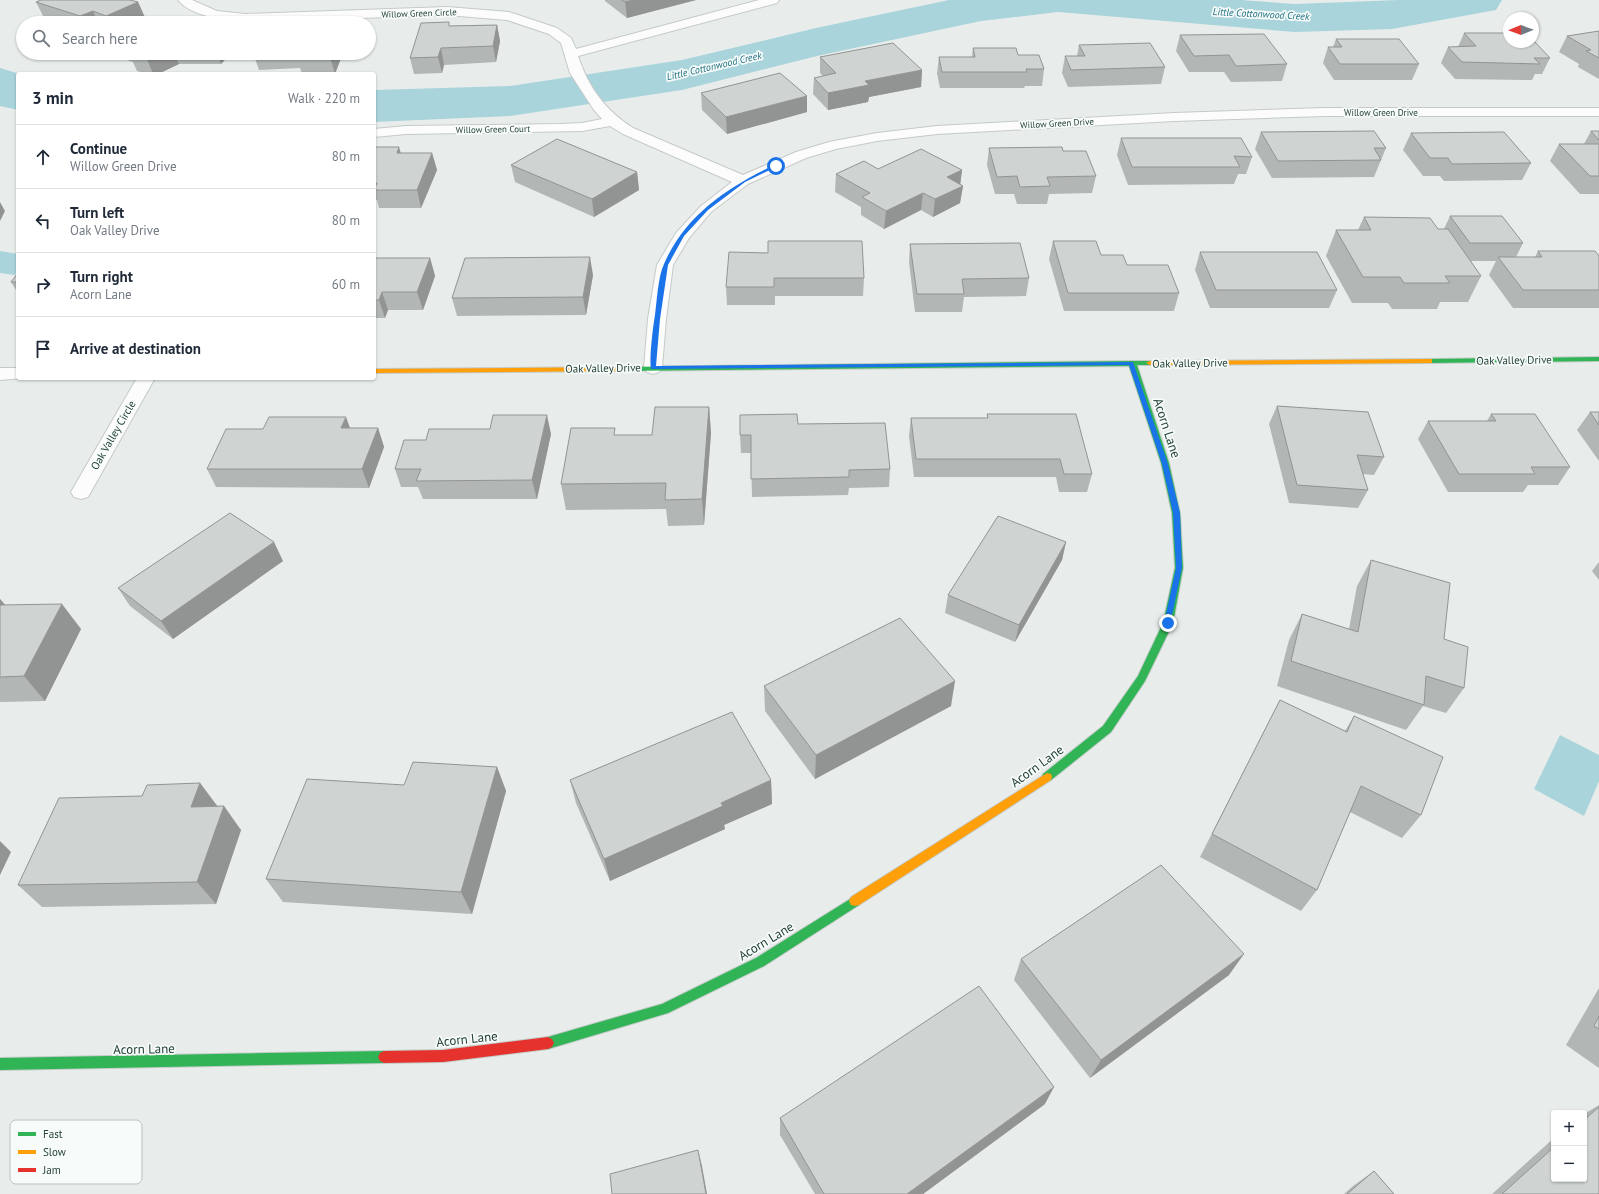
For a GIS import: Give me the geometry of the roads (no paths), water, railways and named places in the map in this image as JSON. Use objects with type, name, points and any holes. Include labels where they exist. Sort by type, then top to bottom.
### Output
[{"type":"street","name":"Willow Green Circle","points":[[184,0],[206,12],[220,16]]},
{"type":"street","points":[[572,54],[773,0]]},
{"type":"street","name":"Willow Green Circle","points":[[303,16],[447,11],[509,16],[553,32],[567,41],[577,73],[601,110],[612,121],[628,131],[743,181]]},
{"type":"street","name":"Willow Green Drive","points":[[653,368],[657,319],[665,265],[682,236],[706,209],[743,181],[802,155],[834,145],[877,137],[937,130],[1059,122],[1317,113],[1599,112]]},
{"type":"street","name":"Willow Green Court","points":[[376,134],[406,130],[582,127],[612,121]]},
{"type":"street","name":"Oak Valley Drive","points":[[376,371],[1599,359]]},
{"type":"street","name":"Acorn Lane","points":[[0,1064],[443,1056],[550,1044],[664,1009],[760,962],[1038,784],[1107,729],[1142,678],[1168,623],[1179,568],[1176,513],[1165,464],[1132,363]]},
{"type":"street","points":[[0,374],[16,374]]},
{"type":"street","name":"Oak Valley Circle","points":[[81,492],[145,380]]},
{"type":"water","points":[[0,251],[16,254],[16,274],[14,275],[0,273]]},
{"type":"water","points":[[1560,735],[1599,755],[1599,781],[1584,816],[1534,789]]},
{"type":"waterway","name":"Little Cottonwood Creek","points":[[376,106],[510,101],[682,75],[816,42],[981,7],[1050,0]]},
{"type":"waterway","name":"Little Cottonwood Creek","points":[[1065,0],[1295,18],[1392,15],[1480,0]]},
{"type":"waterway","name":"Little Cottonwood Creek","points":[[0,83],[16,94]]}]
